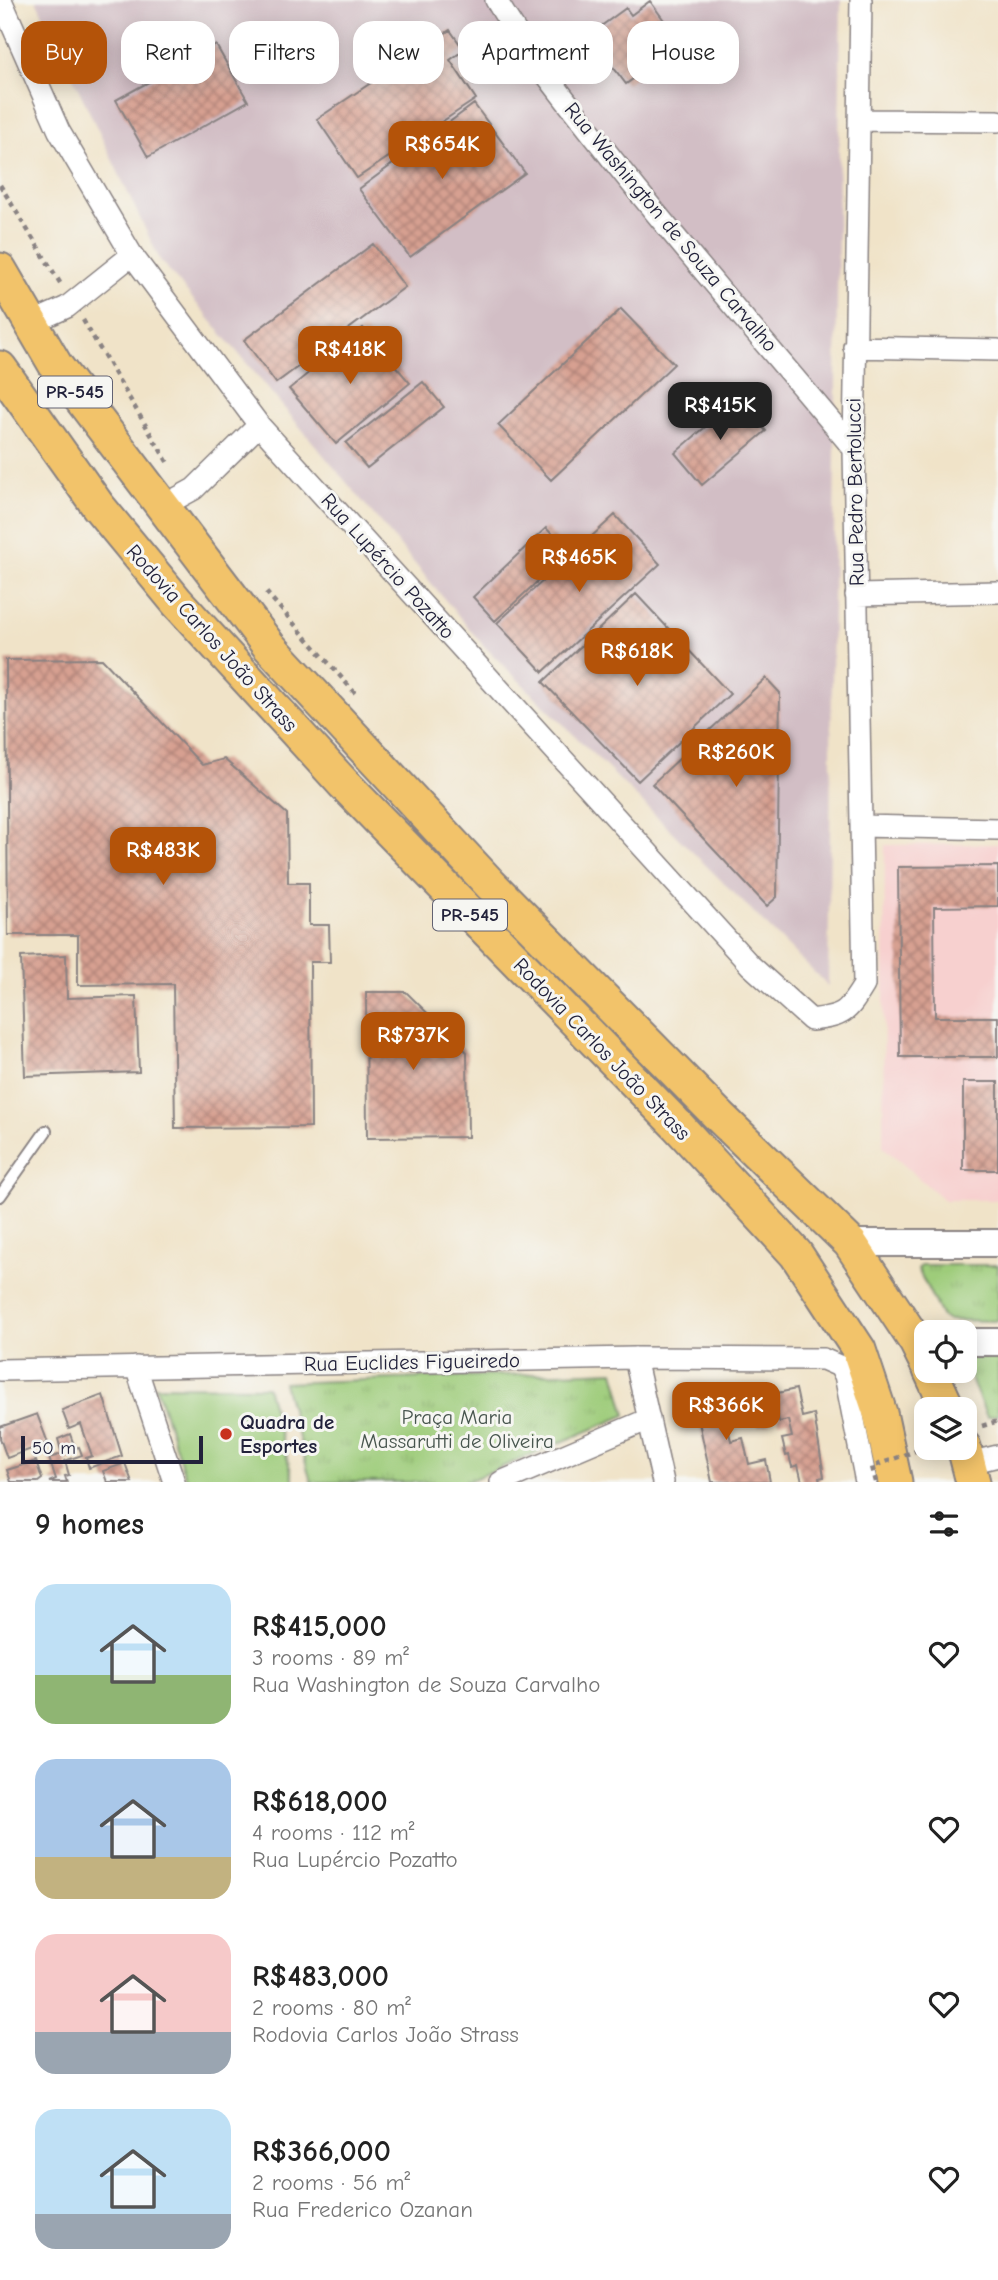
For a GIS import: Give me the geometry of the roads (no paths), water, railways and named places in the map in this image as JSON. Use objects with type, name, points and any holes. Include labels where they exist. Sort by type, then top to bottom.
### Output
[{"type":"highway","name":"Rodovia Carlos João Strass","points":[[0,270],[29,324],[56,366],[174,500],[269,646],[491,885],[719,1116],[850,1243],[914,1339]]},
{"type":"highway","name":"Rodovia Carlos João Strass","points":[[0,368],[123,538],[239,671],[453,898],[677,1125],[796,1254],[859,1350],[880,1413],[895,1482]]},
{"type":"highway","points":[[79,480],[109,498],[130,504],[174,500]]},
{"type":"street","name":"Rua Lupércio Pozatto","points":[[1,0],[59,131],[132,256],[259,425],[750,965],[811,1020],[837,1017],[850,1009],[864,985]]},
{"type":"street","name":"Rua Washington de Souza Carvalho","points":[[496,0],[556,88],[674,237],[854,449]]},
{"type":"street","name":"Rua Pedro Bertolucci","points":[[861,0],[854,449],[864,985]]},
{"type":"street","points":[[859,120],[998,121]]},
{"type":"street","points":[[29,324],[73,303],[132,256]]},
{"type":"street","points":[[854,347],[998,350]]},
{"type":"street","points":[[174,500],[259,425]]},
{"type":"street","points":[[856,595],[998,592]]},
{"type":"street","points":[[861,826],[998,830]]},
{"type":"street","points":[[850,1243],[998,1243]]},
{"type":"street","points":[[977,1342],[998,1342]]},
{"type":"street","points":[[635,1358],[663,1482]]},
{"type":"street","name":"Rua Euclides Figueiredo","points":[[0,1370],[635,1358],[823,1359],[839,1366],[845,1375],[866,1482]]},
{"type":"street","points":[[136,1367],[174,1482]]},
{"type":"street","points":[[501,1482],[649,1419]]},
{"type":"lane","points":[[0,1196],[46,1131]]},
{"type":"place","name":"Quadra de Esportes","points":[[226,1434]]},
{"type":"park label","name":"Praça Maria Massarutti de Oliveira","points":[[457,1429]]}]
